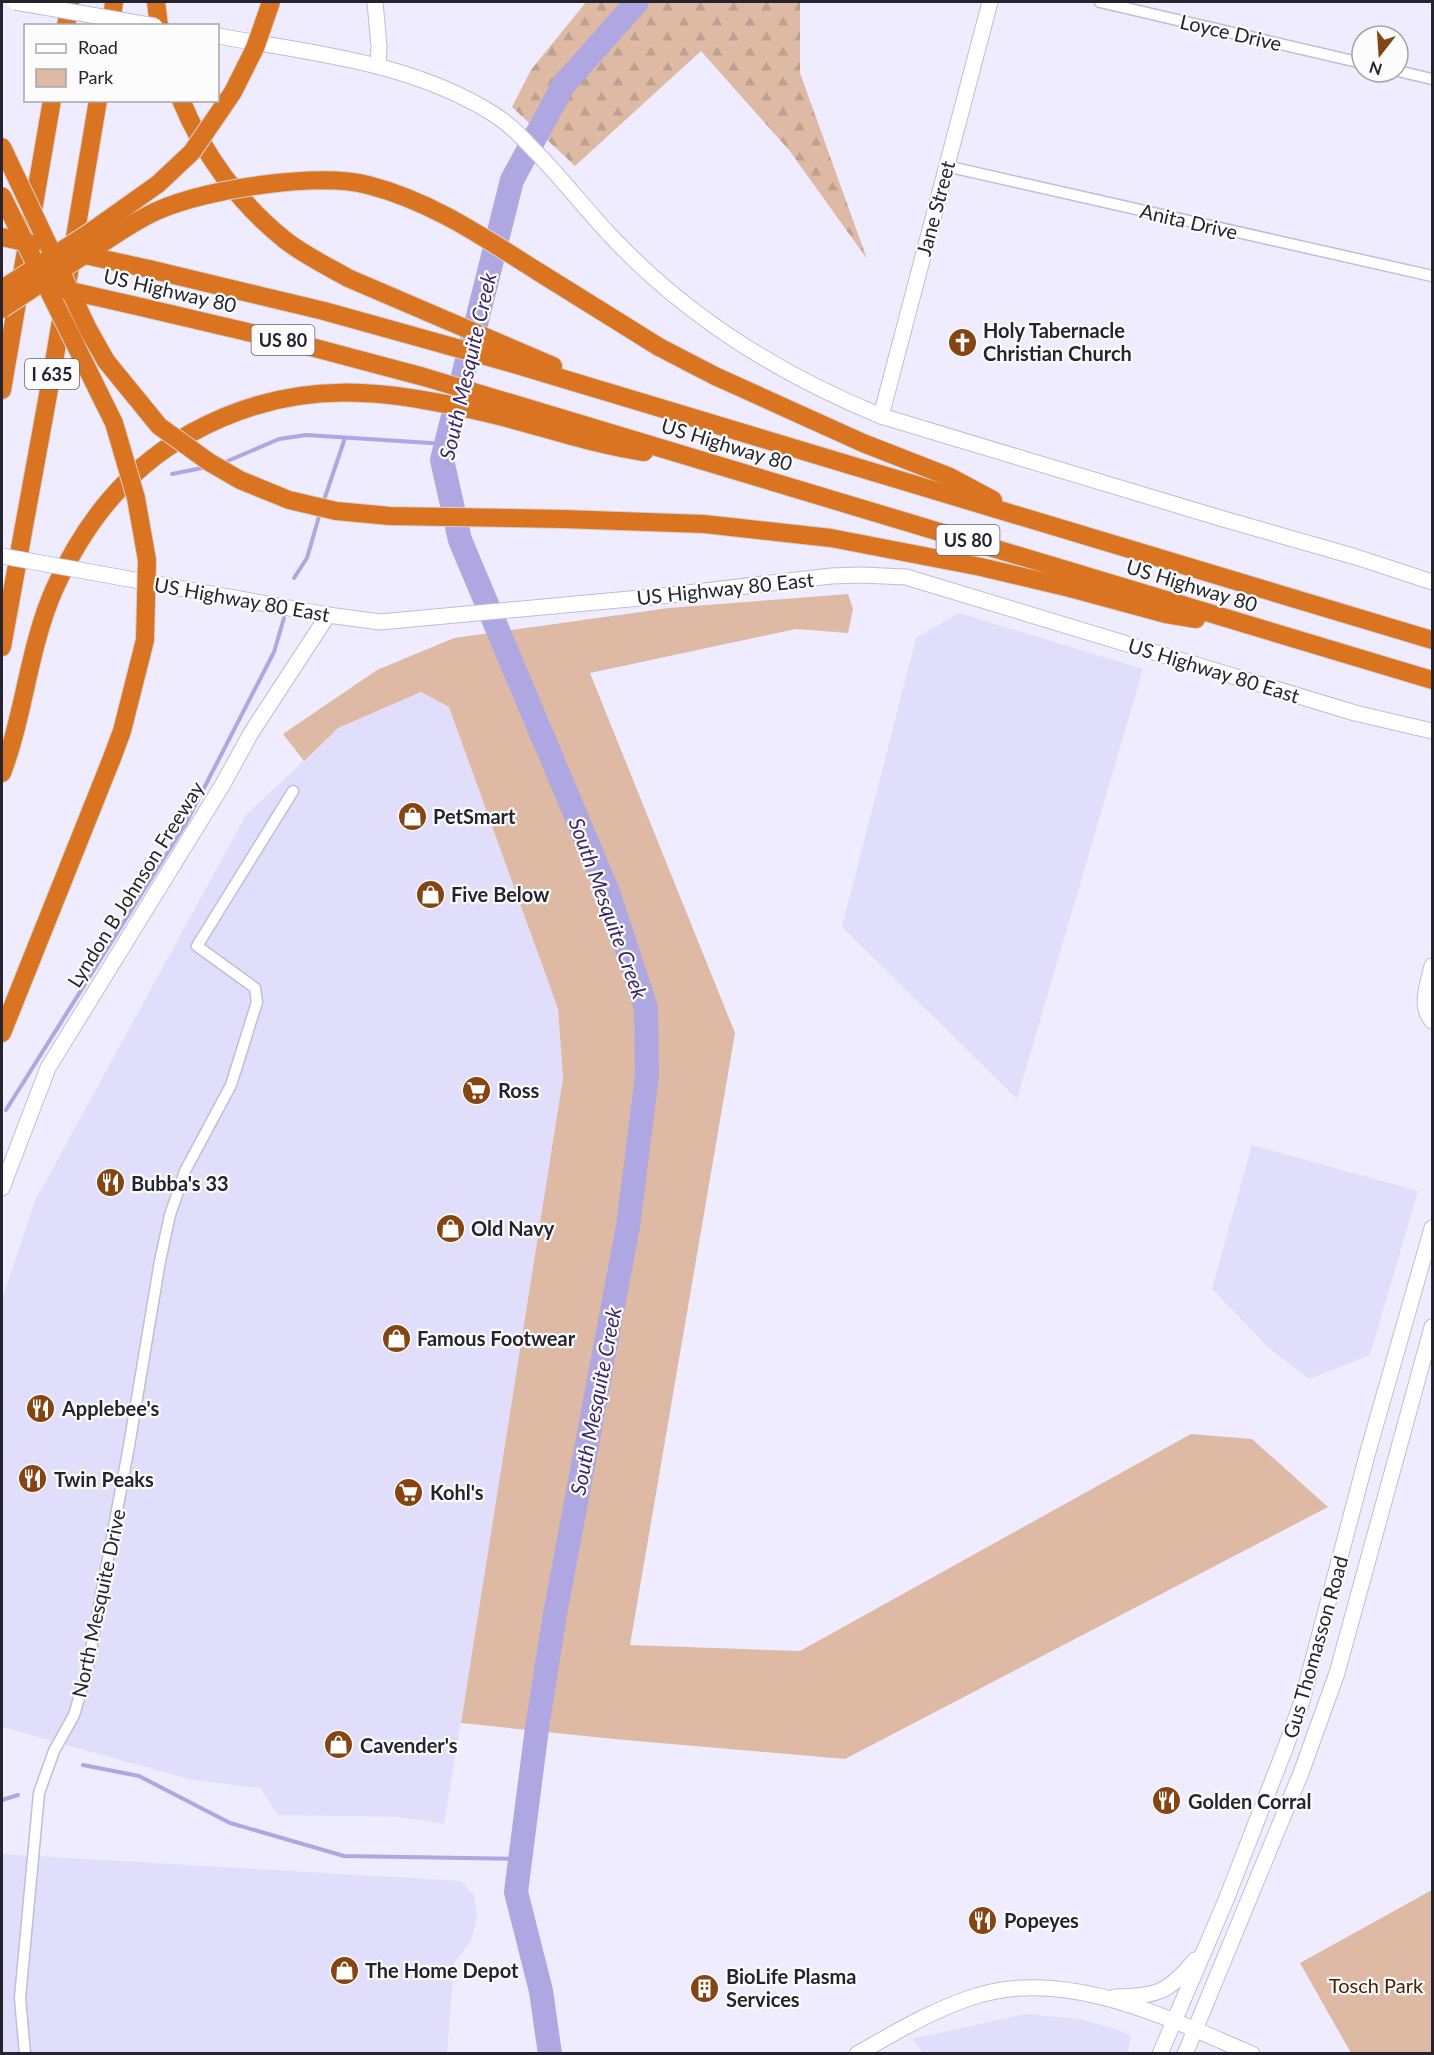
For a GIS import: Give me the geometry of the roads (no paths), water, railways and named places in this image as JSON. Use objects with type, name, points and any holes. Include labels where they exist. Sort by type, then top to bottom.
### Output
[{"type":"highway","points":[[66,24],[70,2]]},
{"type":"highway","points":[[111,24],[114,2]]},
{"type":"highway","points":[[156,2],[157,24]]},
{"type":"highway","points":[[2,289],[89,233],[158,184],[192,152],[233,92],[255,48],[271,2]]},
{"type":"highway","name":"I 635","points":[[2,390],[52,102]]},
{"type":"highway","name":"I 635","points":[[2,647],[60,328],[98,102]]},
{"type":"highway","points":[[182,102],[200,141],[217,167],[260,218],[286,240],[348,278],[425,312],[516,357]]},
{"type":"highway","points":[[2,147],[106,362],[159,426],[209,462],[240,480],[288,500],[336,510],[390,516],[633,520],[704,524],[831,538],[981,567],[1166,614],[1256,627]]},
{"type":"highway","points":[[2,309],[158,210],[209,194],[284,182],[329,180],[367,184],[411,198],[451,217],[659,347],[715,376],[853,439],[950,477],[1030,519]]},
{"type":"highway","points":[[2,196],[114,423],[136,498],[147,560],[145,640],[125,720],[112,758],[2,1032]]},
{"type":"highway","name":"US Highway 80","points":[[2,237],[291,303],[425,338],[516,357],[609,392],[1432,640]]},
{"type":"highway","name":"US Highway 80","points":[[2,275],[315,348],[424,377],[500,408],[616,448],[704,462],[1432,680]]},
{"type":"highway","points":[[2,774],[52,593],[70,555],[90,524],[115,493],[144,464],[180,439],[219,417],[288,396],[328,392],[367,392],[500,408]]},
{"type":"main road","points":[[15,2],[145,24]]},
{"type":"main road","points":[[375,2],[378,66]]},
{"type":"main road","name":"Jane Street","points":[[881,416],[990,2]]},
{"type":"main road","points":[[219,36],[378,66],[423,80],[472,101],[497,116],[516,132],[565,182],[636,262],[694,312],[784,371],[818,389],[881,416],[1176,506],[1356,557],[1432,582]]},
{"type":"main road","name":"US Highway 80 East","points":[[2,556],[328,615],[381,622],[662,596],[831,576],[906,577],[1355,713],[1432,731]]},
{"type":"main road","name":"Lyndon B Johnson Freeway","points":[[2,1188],[48,1068],[251,733],[328,615]]},
{"type":"main road","points":[[1432,966],[1425,995],[1429,1017],[1432,1020]]},
{"type":"main road","name":"Gus Thomasson Road","points":[[1160,2054],[1251,1838],[1286,1746],[1312,1666],[1369,1448],[1426,1275],[1432,1228]]},
{"type":"main road","name":"Gus Thomasson Road","points":[[1185,2054],[1301,1773],[1337,1673],[1432,1327]]},
{"type":"main road","points":[[1312,1666],[1337,1673]]},
{"type":"main road","points":[[1251,1838],[1272,1845]]},
{"type":"main road","points":[[857,2054],[934,2011],[977,1996],[1015,1987],[1056,1989],[1106,1997],[1145,1996],[1170,1985],[1181,1977],[1207,1945]]},
{"type":"main road","points":[[1106,1997],[1252,2054]]},
{"type":"street","name":"Loyce Drive","points":[[1100,2],[1350,60]]},
{"type":"street","points":[[1410,74],[1432,80]]},
{"type":"street","name":"Anita Drive","points":[[946,166],[1432,276]]},
{"type":"street","name":"North Mesquite Drive","points":[[25,2054],[20,1998],[39,1793],[54,1751],[74,1715],[90,1661],[170,1215],[185,1171],[231,1085],[257,1002],[255,988],[197,946],[293,791]]},
{"type":"waterway","name":"South Mesquite Creek","points":[[550,2054],[541,1991],[516,1892],[537,1728],[555,1614],[628,1226],[647,1076],[646,1008],[608,892],[460,540],[442,460],[512,180],[564,84],[637,2]]},
{"type":"waterway","points":[[223,463],[279,439],[306,435],[446,444]]},
{"type":"waterway","points":[[323,503],[345,438]]},
{"type":"waterway","points":[[172,474],[207,467]]},
{"type":"waterway","points":[[294,578],[307,558],[320,513]]},
{"type":"waterway","points":[[6,1110],[186,823],[274,652],[284,618]]},
{"type":"waterway","points":[[83,1765],[139,1776],[230,1823],[344,1856],[521,1859]]},
{"type":"waterway","points":[[2,1800],[18,1795]]},
{"type":"place","name":"Holy Tabernacle Christian Church","points":[[962,342]]},
{"type":"place","name":"PetSmart","points":[[412,816]]},
{"type":"place","name":"Five Below","points":[[430,894]]},
{"type":"place","name":"Ross","points":[[477,1090]]},
{"type":"place","name":"Bubba's 33","points":[[110,1183]]},
{"type":"place","name":"Old Navy","points":[[450,1228]]},
{"type":"place","name":"Famous Footwear","points":[[396,1338]]},
{"type":"place","name":"Applebee's","points":[[41,1408]]},
{"type":"place","name":"Twin Peaks","points":[[33,1479]]},
{"type":"place","name":"Kohl's","points":[[409,1492]]},
{"type":"place","name":"Cavender's","points":[[339,1745]]},
{"type":"place","name":"Golden Corral","points":[[1167,1801]]},
{"type":"place","name":"Popeyes","points":[[983,1920]]},
{"type":"place","name":"The Home Depot","points":[[344,1970]]},
{"type":"place","name":"BioLife Plasma Services","points":[[705,1988]]},
{"type":"park label","name":"Tosch Park","points":[[1376,1985]]}]
